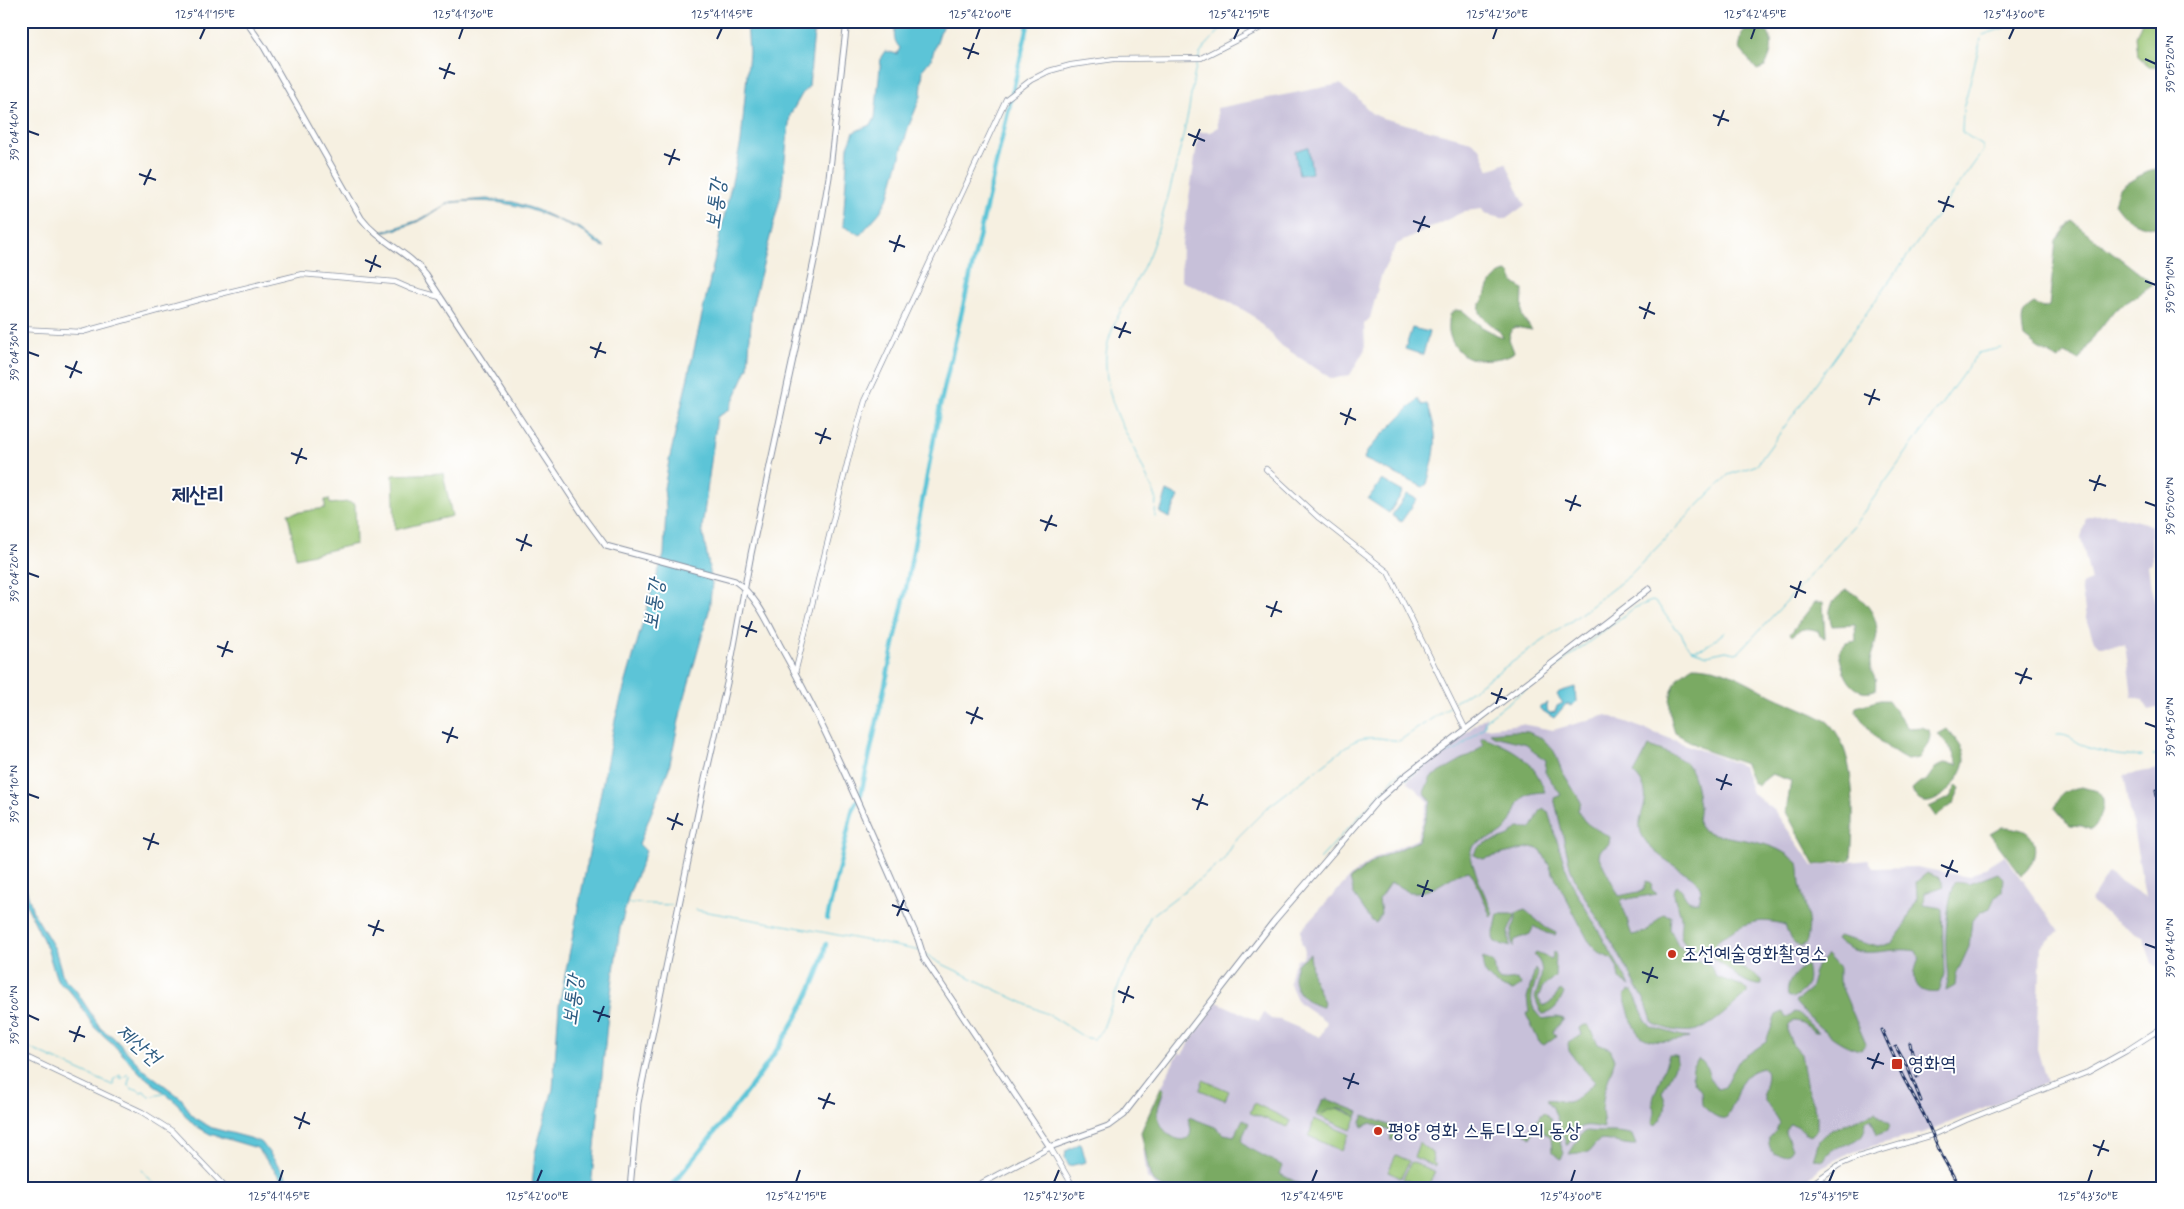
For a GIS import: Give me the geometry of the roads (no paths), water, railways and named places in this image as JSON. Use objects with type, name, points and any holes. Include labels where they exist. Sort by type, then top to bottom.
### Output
[{"type":"main road","points":[[246,21],[264,47],[361,218],[374,233],[423,270],[586,520],[606,546],[735,581],[746,588],[756,601],[795,672],[860,808],[924,958],[1050,1147]]},
{"type":"main road","points":[[630,1188],[638,1102],[824,212],[847,21]]},
{"type":"main road","points":[[973,1188],[1050,1147],[1108,1126],[1122,1115],[1274,922],[1377,801],[1405,776],[1649,589]]},
{"type":"street","points":[[795,672],[850,452],[865,401],[958,205],[1002,107],[1010,97],[1031,80],[1049,71],[1071,65],[1114,59],[1199,58],[1274,21]]},
{"type":"street","points":[[21,329],[82,332],[302,274],[395,282],[411,289],[440,297]]},
{"type":"street","points":[[1266,469],[1319,518],[1388,572],[1466,730]]},
{"type":"street","points":[[1806,1188],[1825,1173],[1845,1162],[1933,1135],[2088,1072],[2126,1051],[2163,1027]]},
{"type":"street","points":[[26,1057],[142,1112],[172,1131],[226,1188]]},
{"type":"street","points":[[1050,1147],[1074,1188]]},
{"type":"water","name":"보통강","points":[[747,21],[815,21],[809,86],[790,115],[781,195],[752,307],[748,367],[729,410],[717,417],[702,528],[712,583],[709,611],[681,711],[669,768],[639,844],[646,851],[629,895],[620,928],[608,1014],[591,1188],[532,1188],[535,1153],[553,1089],[559,1006],[615,720],[652,590],[664,555],[666,508],[664,488],[669,461],[741,142],[749,52]]},
{"type":"water","points":[[897,21],[944,21],[931,59],[923,69],[921,96],[908,128],[889,196],[880,212],[860,235],[843,226],[848,147],[854,132],[872,124],[875,118],[881,57],[885,51],[897,54],[900,48],[894,36]]},
{"type":"water","points":[[1308,147],[1312,173],[1299,175],[1295,151]]},
{"type":"water","points":[[487,199],[513,202],[580,228],[605,247],[577,228],[519,206],[474,201],[456,202],[444,206],[451,202]]},
{"type":"water","points":[[440,208],[424,219],[394,230],[379,233],[419,220]]},
{"type":"water","points":[[1412,328],[1429,332],[1423,355],[1405,349]]},
{"type":"water","points":[[1418,399],[1422,405],[1427,404],[1435,435],[1433,462],[1427,484],[1423,487],[1364,459],[1366,453],[1380,437]]},
{"type":"water","points":[[1382,480],[1403,492],[1389,513],[1368,499]]},
{"type":"water","points":[[1167,491],[1179,497],[1169,518],[1160,513]]},
{"type":"water","points":[[1407,494],[1417,499],[1401,522],[1392,515]]},
{"type":"water","points":[[1575,687],[1576,702],[1572,706],[1566,704],[1554,718],[1540,709],[1540,706],[1547,703],[1547,710],[1550,713],[1555,712],[1557,706],[1563,703],[1557,695],[1559,692]]},
{"type":"water","points":[[21,871],[33,912],[55,949],[63,977],[75,989],[101,1029],[113,1037],[143,1069],[181,1098],[191,1114],[198,1120],[212,1128],[262,1143],[286,1176],[298,1188],[287,1186],[257,1148],[210,1134],[194,1125],[178,1104],[140,1073],[94,1027],[77,1000],[66,987],[59,983],[56,977],[47,948],[27,906],[21,886]]},
{"type":"water","points":[[1081,1143],[1086,1162],[1069,1166],[1065,1158],[1066,1151]]},
{"type":"waterway","points":[[827,919],[853,808],[861,794],[905,594],[940,406],[1029,21]]},
{"type":"waterway","points":[[1132,444],[1116,412],[1109,390],[1106,366],[1108,342],[1118,315],[1146,262],[1157,233],[1176,165],[1200,54],[1226,21]]},
{"type":"waterway","points":[[1983,35],[2023,21]]},
{"type":"waterway","points":[[1455,702],[1570,622],[1629,576],[1728,475],[1757,465],[1983,151],[1983,146],[1962,132],[1963,109],[1981,39]]},
{"type":"waterway","points":[[1405,778],[1407,779],[1436,756],[1457,750],[1485,726],[1485,720],[1634,608],[1652,601],[1657,603],[1674,627],[1681,632],[1685,643],[1692,650],[1707,655],[1726,651],[1736,653],[1740,651],[1855,524],[1978,353],[2001,348]]},
{"type":"waterway","points":[[1133,447],[1156,497],[1155,517]]},
{"type":"waterway","points":[[1693,650],[1704,648],[1725,632]]},
{"type":"waterway","points":[[924,953],[938,962],[1053,1017],[1084,1037],[1093,1039],[1102,1031],[1122,976],[1133,957],[1150,917],[1222,862],[1238,837],[1268,807],[1353,742],[1364,738],[1382,738],[1399,741],[1452,705]]},
{"type":"waterway","points":[[2057,735],[2069,737],[2089,748],[2102,752],[2123,756],[2143,756]]},
{"type":"waterway","points":[[2153,755],[2163,755]]},
{"type":"waterway","points":[[1320,859],[1400,772],[1403,775]]},
{"type":"waterway","points":[[627,903],[672,905]]},
{"type":"waterway","points":[[696,910],[921,951]]},
{"type":"waterway","points":[[670,1188],[778,1049],[807,998],[821,965],[826,944]]},
{"type":"waterway","points":[[27,1047],[112,1085],[114,1085],[113,1080],[120,1075],[121,1079],[128,1074],[130,1076],[128,1084],[132,1089],[137,1089],[140,1092],[144,1091],[149,1097],[167,1093]]},
{"type":"waterway","points":[[142,1170],[158,1188]]},
{"type":"railway","points":[[2156,790],[2163,825]]},
{"type":"railway","points":[[1882,1030],[1903,1077],[1960,1188]]},
{"type":"railway","points":[[1910,1043],[1917,1077]]},
{"type":"railway","points":[[1896,1047],[1908,1068],[1921,1101]]},
{"type":"place","name":"조선예술영화촬영소","points":[[1672,954]]},
{"type":"place","name":"영화역","points":[[1897,1064]]},
{"type":"place","name":"평양 영화 스튜디오의 동상","points":[[1378,1131]]},
{"type":"district","name":"제산리","points":[[198,496]]},
{"type":"water label","name":"제산천","points":[[138,1045]]}]
